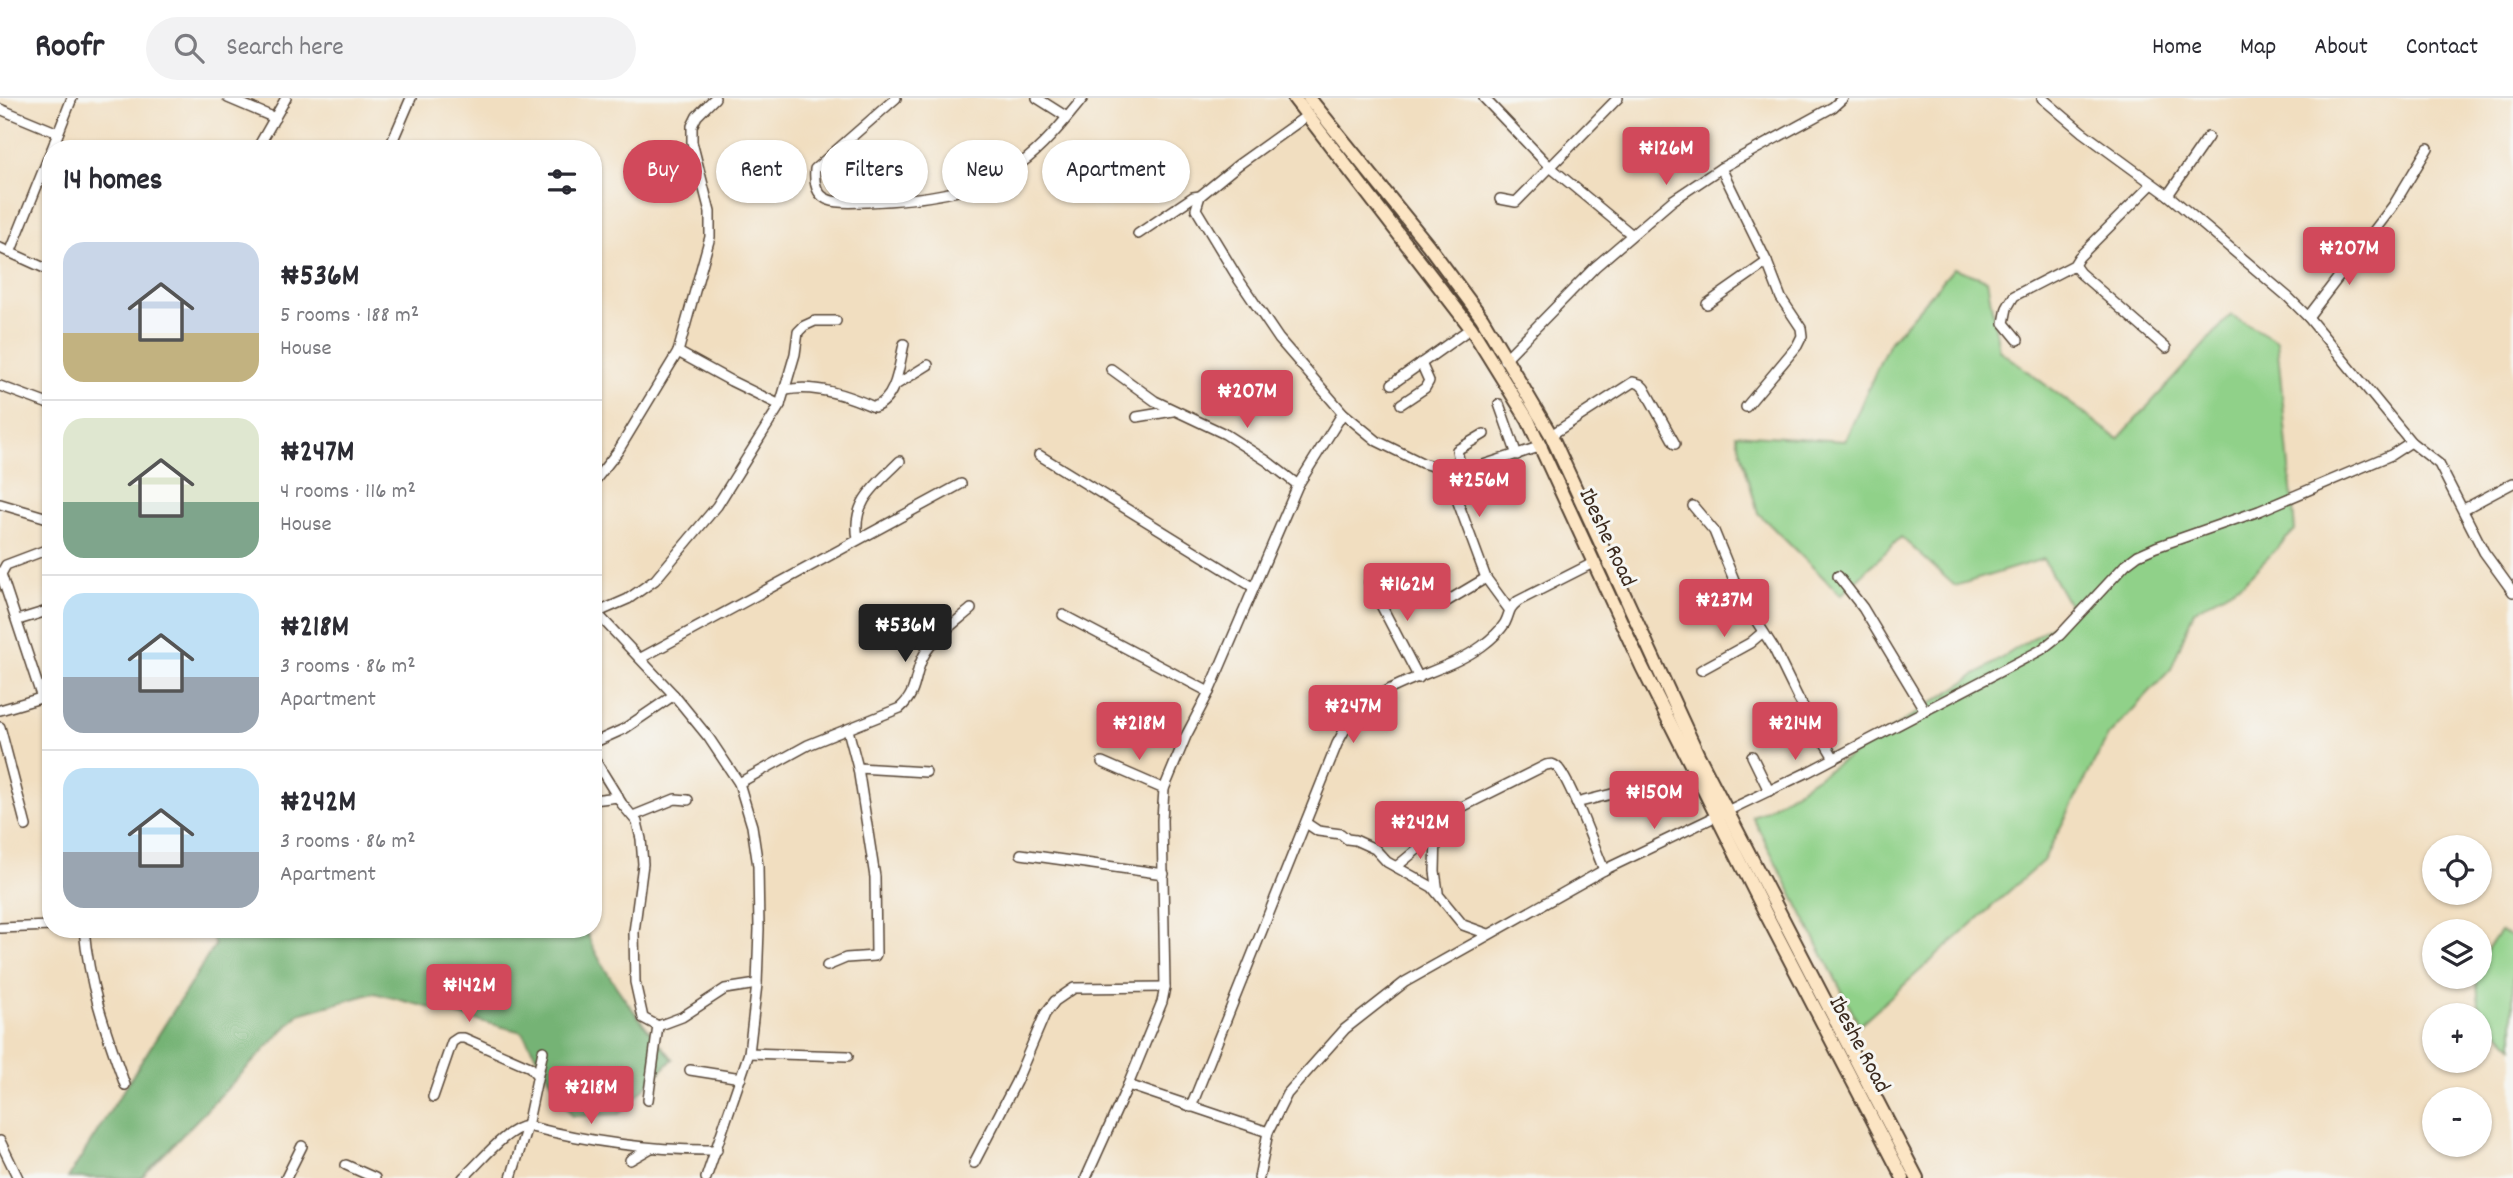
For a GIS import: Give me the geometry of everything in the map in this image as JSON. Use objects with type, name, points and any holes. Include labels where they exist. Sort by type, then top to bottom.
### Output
[{"type":"main road","name":"Ibeshe Road","points":[[1294,98],[1471,328],[1502,361],[1551,435],[1722,815],[1903,1178]]},
{"type":"main road","name":"Ibeshe Road","points":[[1309,98],[1428,245],[1482,318],[1642,667],[1917,1178]]},
{"type":"street","points":[[55,140],[72,98]]},
{"type":"street","points":[[228,98],[275,118]]},
{"type":"street","points":[[262,140],[286,98]]},
{"type":"street","points":[[392,140],[411,98]]},
{"type":"street","points":[[602,471],[618,451],[678,352],[710,237],[710,212],[692,142],[692,125],[715,98]]},
{"type":"street","points":[[896,98],[815,169],[816,188],[822,196],[829,200],[851,202],[898,201],[967,189],[1021,163],[1083,98]]},
{"type":"street","points":[[1037,98],[1067,117]]},
{"type":"street","points":[[1484,98],[1549,166],[1631,234]]},
{"type":"street","points":[[1500,199],[1516,202],[1618,98]]},
{"type":"street","points":[[1502,361],[1595,267],[1673,200],[1721,168],[1833,107],[1843,98]]},
{"type":"street","points":[[2042,98],[2082,132],[2168,195],[2308,317],[2411,442],[2439,464],[2484,552],[2513,592]]},
{"type":"street","points":[[0,109],[49,140]]},
{"type":"street","points":[[1138,234],[1193,197],[1200,196],[1308,115]]},
{"type":"street","points":[[2168,195],[2208,137]]},
{"type":"street","points":[[2308,317],[2393,206],[2428,148]]},
{"type":"street","points":[[1721,168],[1767,262],[1781,298],[1801,328],[1802,336],[1797,346],[1746,407]]},
{"type":"street","points":[[10,253],[42,173]]},
{"type":"street","points":[[2018,340],[2004,323],[2007,308],[2014,296],[2074,265],[2078,257],[2152,184]]},
{"type":"street","points":[[1200,196],[1196,209],[1279,339],[1343,413],[1377,442],[1422,463],[1446,470],[1461,470],[1542,446]]},
{"type":"street","points":[[0,248],[42,267]]},
{"type":"street","points":[[1707,304],[1767,262]]},
{"type":"street","points":[[2074,265],[2166,348]]},
{"type":"street","points":[[602,608],[628,599],[655,579],[717,506],[780,404],[786,390],[798,332],[815,321],[836,321]]},
{"type":"street","points":[[1392,384],[1471,328]]},
{"type":"street","points":[[786,390],[798,387],[816,389],[859,400],[874,407],[881,405],[894,386],[904,344]]},
{"type":"street","points":[[678,352],[731,382],[780,404]]},
{"type":"street","points":[[1401,404],[1425,388],[1429,381],[1421,363]]},
{"type":"street","points":[[894,386],[928,365]]},
{"type":"street","points":[[1111,369],[1145,395],[1225,435],[1267,461],[1298,485]]},
{"type":"street","points":[[1551,435],[1633,382],[1644,388],[1675,444]]},
{"type":"street","points":[[0,386],[42,402]]},
{"type":"street","points":[[1499,404],[1517,455]]},
{"type":"street","points":[[1137,417],[1174,411]]},
{"type":"street","points":[[1086,1178],[1162,1002],[1165,987],[1162,820],[1164,789],[1298,485],[1343,413]]},
{"type":"street","points":[[1461,470],[1457,450],[1484,434]]},
{"type":"street","points":[[1259,1178],[1268,1132],[1287,1094],[1345,1030],[1405,982],[1604,870],[1722,815],[2040,650],[2060,635],[2126,564],[2138,555],[2259,512],[2391,455],[2411,442]]},
{"type":"street","points":[[1039,455],[1253,587]]},
{"type":"street","points":[[858,539],[856,527],[865,496],[901,461]]},
{"type":"street","points":[[1446,470],[1486,578],[1508,608]]},
{"type":"street","points":[[2464,509],[2513,483]]},
{"type":"street","points":[[641,658],[961,484]]},
{"type":"street","points":[[0,504],[42,516]]},
{"type":"street","points":[[1693,506],[1714,531],[1741,597],[1834,758]]},
{"type":"street","points":[[42,551],[6,565],[1,574],[42,685]]},
{"type":"street","points":[[1191,1107],[1336,744],[1353,717],[1371,700],[1407,680],[1419,678],[1461,660],[1483,646],[1505,622],[1508,608],[1595,562]]},
{"type":"street","points":[[1838,576],[1863,608],[1925,711]]},
{"type":"street","points":[[1444,603],[1486,578]]},
{"type":"street","points":[[1369,582],[1419,678]]},
{"type":"street","points":[[739,783],[808,745],[900,708],[910,699],[922,657],[971,609]]},
{"type":"street","points":[[18,620],[42,613]]},
{"type":"street","points":[[1063,615],[1209,692]]},
{"type":"street","points":[[602,618],[641,658],[709,738],[739,783],[752,826],[758,866],[757,984],[749,1053],[706,1178]]},
{"type":"street","points":[[1701,670],[1750,643],[1763,632]]},
{"type":"street","points":[[602,739],[624,729],[674,695]]},
{"type":"street","points":[[0,710],[42,697]]},
{"type":"street","points":[[0,727],[26,826]]},
{"type":"street","points":[[827,966],[846,958],[874,957],[876,954],[875,877],[858,768],[848,730]]},
{"type":"street","points":[[1752,755],[1769,791]]},
{"type":"street","points":[[1102,762],[1164,789]]},
{"type":"street","points":[[1396,867],[1431,838],[1443,817],[1552,764],[1558,768],[1576,803],[1604,870]]},
{"type":"street","points":[[858,768],[926,772]]},
{"type":"street","points":[[602,771],[637,822],[643,864],[634,932],[635,982],[642,1017],[658,1026],[682,1017],[725,989],[757,984]]},
{"type":"street","points":[[1576,803],[1640,788],[1648,801],[1652,802],[1678,794]]},
{"type":"street","points":[[602,799],[618,797]]},
{"type":"street","points":[[633,816],[676,799],[688,800]]},
{"type":"street","points":[[1306,823],[1318,831],[1341,834],[1347,839],[1375,849],[1387,862],[1432,887],[1463,925],[1488,934]]},
{"type":"street","points":[[1437,828],[1435,871],[1438,894]]},
{"type":"street","points":[[1021,854],[1164,874]]},
{"type":"street","points":[[0,928],[42,926]]},
{"type":"street","points":[[85,938],[87,965],[97,1009],[125,1085]]},
{"type":"street","points":[[974,1163],[1000,1115],[1045,1014],[1055,1001],[1074,988],[1165,987]]},
{"type":"street","points":[[648,1100],[658,1026]]},
{"type":"street","points":[[433,1097],[452,1042],[457,1038],[464,1038],[530,1067],[537,1075]]},
{"type":"street","points":[[511,1178],[527,1126],[543,1051]]},
{"type":"street","points":[[749,1053],[848,1056]]},
{"type":"street","points":[[690,1070],[741,1079]]},
{"type":"street","points":[[1128,1086],[1268,1132]]},
{"type":"street","points":[[463,1178],[509,1132],[527,1126],[585,1140],[651,1148],[717,1150]]},
{"type":"street","points":[[0,1141],[18,1178]]},
{"type":"street","points":[[286,1178],[302,1146]]},
{"type":"street","points":[[630,1160],[651,1148]]},
{"type":"street","points":[[346,1165],[374,1178]]},
{"type":"green space","points":[[1954,268],[1987,280],[1999,350],[2118,439],[2231,315],[2277,341],[2295,530],[2244,582],[2194,611],[2171,669],[2108,736],[2043,861],[1859,1025],[1752,816],[1763,812],[2073,612],[2043,559],[1955,586],[1901,537],[1841,595],[1758,513],[1736,434],[1845,441],[1888,344]]},
{"type":"green space","points":[[2500,931],[2513,938],[2513,1046],[2492,1025],[2492,1003],[2479,1003],[2477,989],[2492,989],[2492,942]]},
{"type":"green space","points":[[212,938],[589,938],[612,981],[673,1059],[619,1114],[572,1116],[522,1032],[374,993],[299,1014],[141,1178],[68,1178],[215,945]]}]
